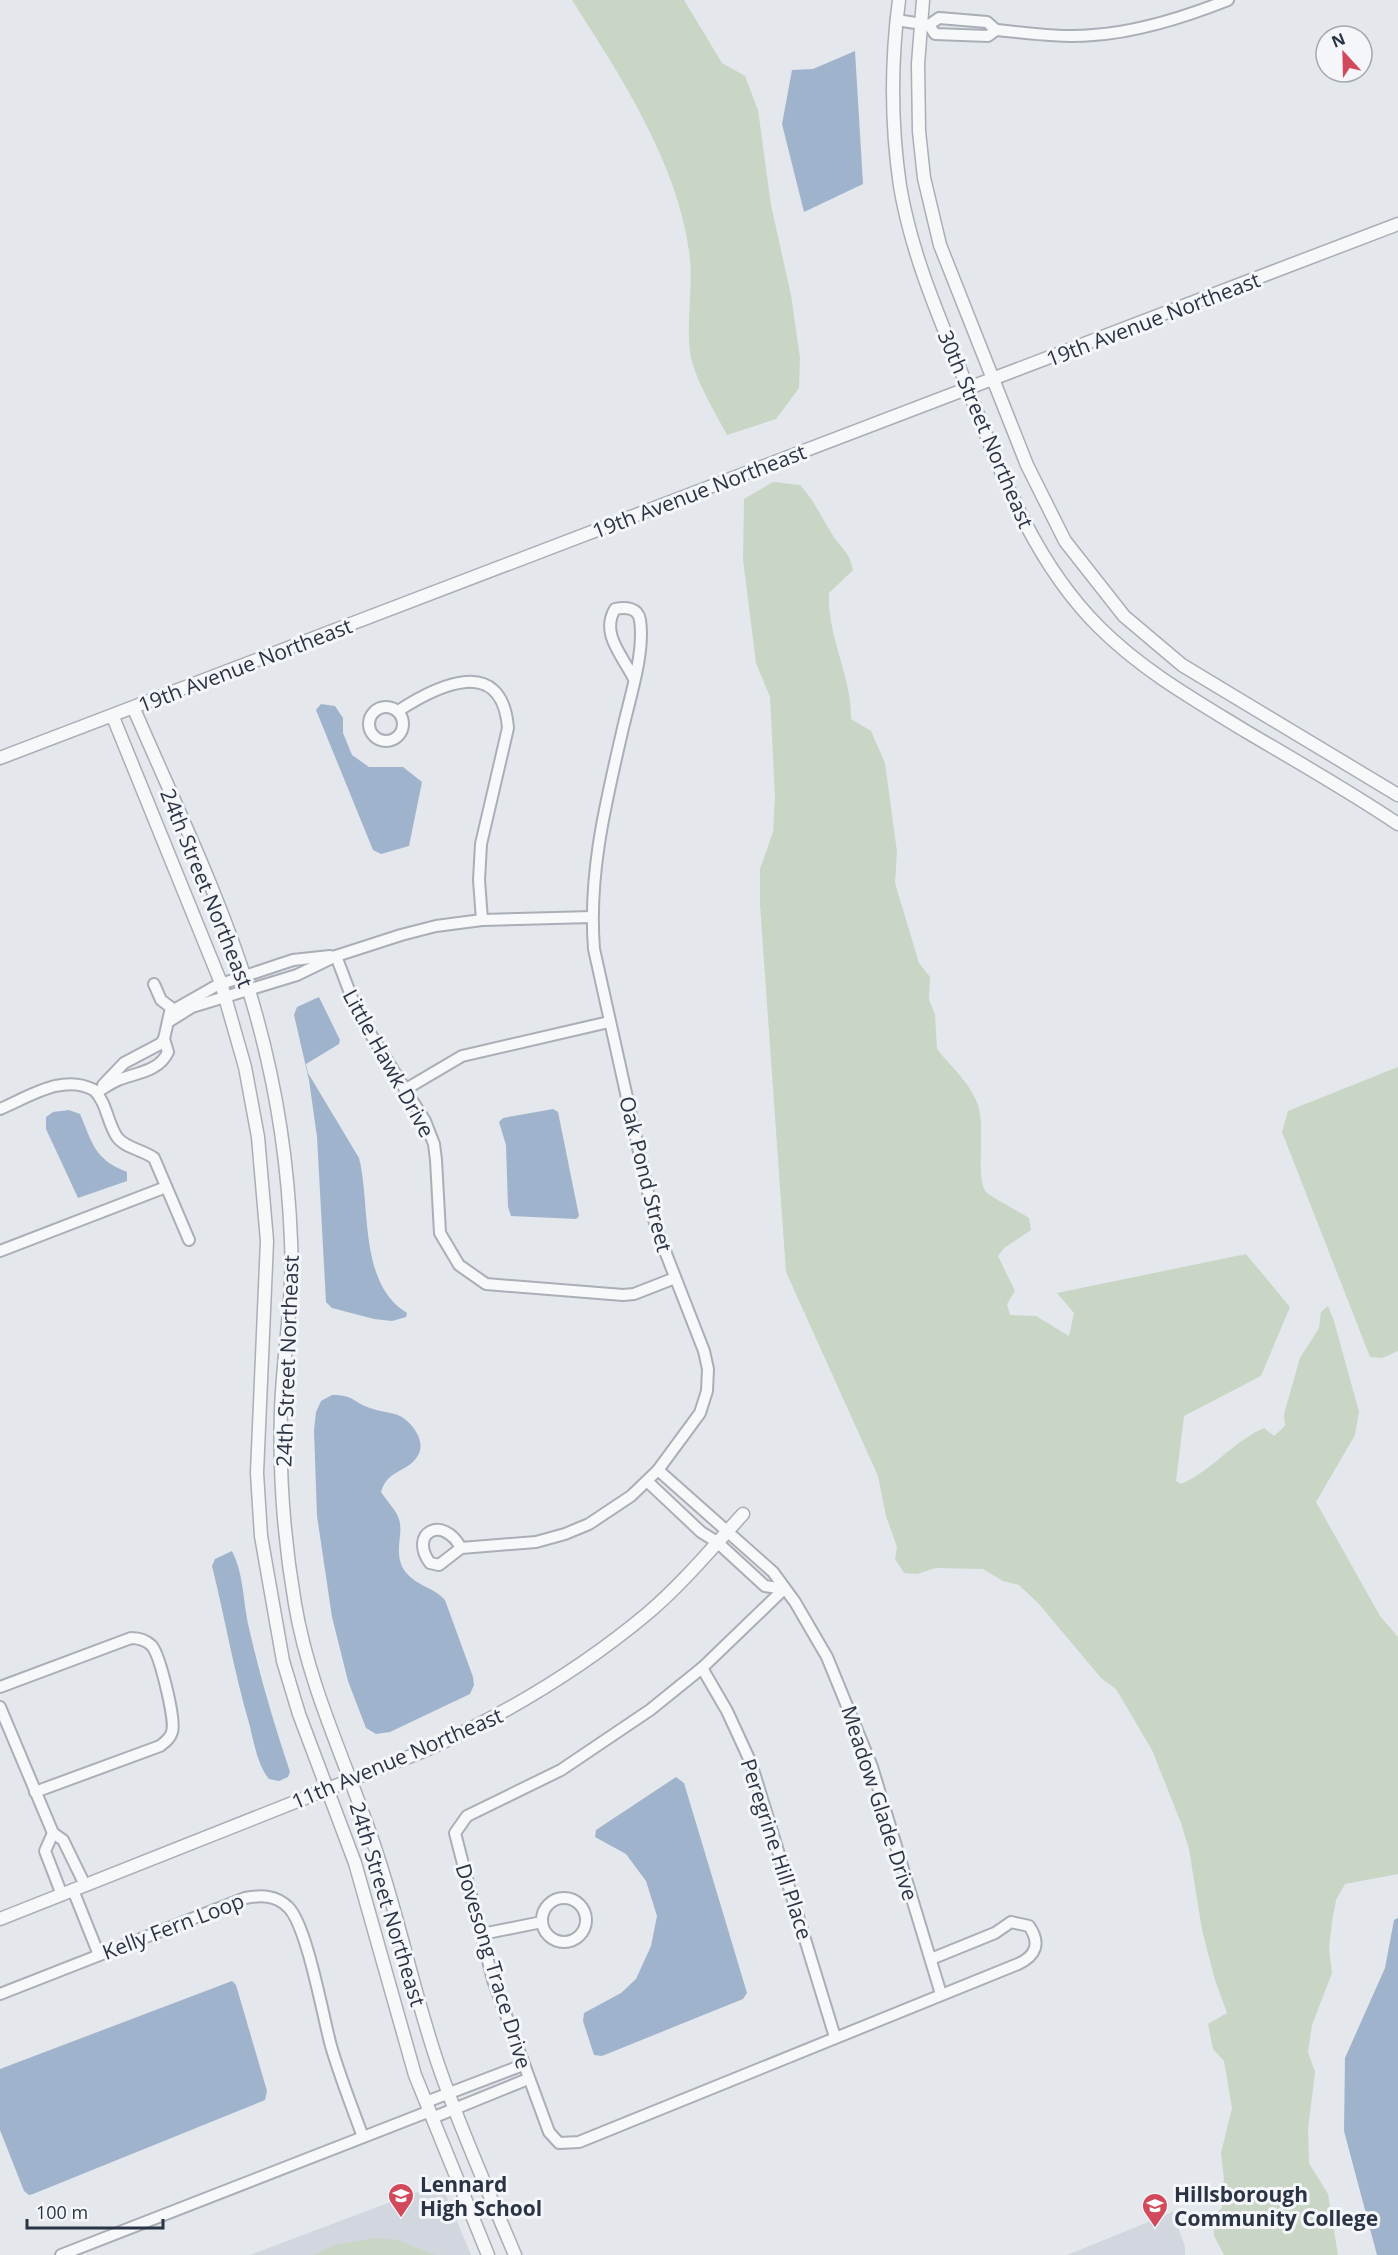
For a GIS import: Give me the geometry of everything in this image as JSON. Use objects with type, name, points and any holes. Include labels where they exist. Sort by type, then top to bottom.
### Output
[{"type":"street","name":"30th Street Northeast","points":[[899,0],[892,99],[900,186],[912,242],[926,285],[1026,529],[1073,598],[1099,627],[1165,683],[1398,824]]},
{"type":"street","name":"30th Street Northeast","points":[[923,0],[925,24],[919,132],[924,178],[940,245],[993,380],[1050,513],[1091,577],[1124,616],[1182,665],[1398,795]]},
{"type":"street","points":[[896,20],[925,24],[935,34],[988,36],[996,30],[1048,35],[1094,35],[1172,20],[1228,0]]},
{"type":"street","name":"19th Avenue Northeast","points":[[0,758],[113,717],[644,510],[968,390],[1398,224]]},
{"type":"street","name":"Oak Pond Street","points":[[461,1548],[536,1542],[565,1534],[617,1507],[648,1482],[658,1470],[699,1413],[707,1391],[708,1369],[704,1351],[656,1228],[594,950],[592,916],[601,823],[634,679],[640,618],[634,610],[625,607],[615,609],[608,620],[613,644],[623,656],[634,679]]},
{"type":"street","points":[[398,711],[424,694],[457,681],[475,681],[492,688],[502,698],[507,711],[508,728],[481,844],[479,880],[482,920]]},
{"type":"street","name":"24th Street Northeast","points":[[134,708],[218,907],[249,991],[263,1044],[282,1141],[292,1244],[281,1408],[285,1534],[295,1606],[306,1653],[322,1710],[377,1853],[417,1997],[449,2093],[514,2255]]},
{"type":"street","name":"24th Street Northeast","points":[[113,717],[221,983],[247,1079],[258,1137],[264,1198],[266,1291],[257,1473],[261,1536],[283,1661],[299,1714],[355,1863],[397,2014],[429,2110],[488,2255]]},
{"type":"street","points":[[168,1022],[192,1007],[300,974],[336,956],[401,934],[436,926],[482,920],[592,916]]},
{"type":"street","points":[[97,1092],[118,1067],[160,1044],[164,1039],[173,1009],[221,983],[293,960],[336,956]]},
{"type":"street","name":"Little Hawk Drive","points":[[336,956],[358,1014],[425,1121],[434,1144],[440,1233],[448,1251],[471,1275],[486,1284],[506,1287],[623,1295],[633,1294],[675,1278]]},
{"type":"street","points":[[154,984],[161,1000],[173,1009]]},
{"type":"street","points":[[406,1089],[462,1056],[609,1022]]},
{"type":"street","points":[[97,1092],[116,1081],[146,1071],[160,1062],[168,1052],[164,1039]]},
{"type":"street","points":[[0,1109],[67,1083],[84,1085],[97,1092],[117,1137],[126,1145],[144,1150],[154,1158],[189,1240]]},
{"type":"street","points":[[0,1251],[166,1187]]},
{"type":"street","name":"Meadow Glade Drive","points":[[658,1470],[773,1572],[795,1602],[827,1657],[856,1722],[872,1767],[941,1994]]},
{"type":"street","points":[[648,1482],[701,1532],[717,1542],[765,1586],[784,1589]]},
{"type":"street","name":"11th Avenue Northeast","points":[[0,1919],[349,1781],[482,1724],[540,1692],[648,1612],[743,1514]]},
{"type":"street","name":"Dovesong Trace Drive","points":[[784,1589],[702,1668],[650,1710],[587,1753],[519,1792],[467,1816],[455,1833],[493,1980],[549,2132],[559,2143],[569,2145],[1030,1959],[1036,1942],[1035,1935],[1029,1926],[1011,1922],[995,1933],[931,1959]]},
{"type":"street","points":[[0,1687],[131,1638],[148,1643],[158,1660],[173,1719],[173,1731],[167,1741],[160,1746],[35,1792]]},
{"type":"street","name":"Peregrine Hill Place","points":[[702,1668],[727,1711],[751,1763],[836,2037]]},
{"type":"street","points":[[0,1707],[53,1833],[63,1840],[85,1885]]},
{"type":"street","points":[[53,1833],[45,1851],[99,1955]]},
{"type":"street","name":"Kelly Fern Loop","points":[[0,1994],[245,1898],[267,1896],[279,1900],[289,1908],[300,1928],[332,2049],[363,2137]]},
{"type":"street","points":[[564,1898],[578,1903],[586,1915],[584,1929],[580,1935],[568,1942],[554,1940],[548,1935],[542,1922],[543,1915],[551,1903],[564,1898]]},
{"type":"street","points":[[482,1934],[542,1922]]},
{"type":"street","points":[[61,2255],[429,2110],[449,2093],[523,2065]]},
{"type":"street","points":[[429,2110],[455,2109],[528,2079]]},
{"type":"shaded area","name":"Lennard High School","points":[[441,2183],[471,2255],[250,2255]]},
{"type":"shaded area","name":"Hillsborough Community College","points":[[1173,2212],[1185,2247],[1185,2255],[1067,2255]]},
{"type":"green space","points":[[572,0],[684,0],[722,63],[745,76],[758,110],[771,205],[791,295],[800,358],[799,388],[776,419],[727,435],[705,394],[690,352],[689,251],[672,185],[644,120],[609,58]]},
{"type":"green space","points":[[773,482],[800,485],[847,554],[853,570],[829,593],[829,609],[848,687],[851,719],[871,731],[885,763],[897,852],[895,883],[919,963],[930,977],[929,1000],[935,1014],[937,1049],[965,1082],[978,1105],[981,1126],[981,1176],[986,1192],[1029,1218],[1031,1230],[1004,1248],[998,1256],[1015,1291],[1007,1304],[1010,1315],[1036,1316],[1069,1336],[1074,1313],[1057,1293],[1246,1254],[1290,1307],[1261,1376],[1184,1416],[1176,1481],[1181,1484],[1203,1471],[1253,1434],[1264,1428],[1274,1436],[1285,1426],[1284,1414],[1300,1358],[1319,1328],[1321,1312],[1328,1306],[1334,1321],[1359,1412],[1355,1435],[1316,1502],[1380,1616],[1398,1637],[1398,1874],[1345,1884],[1336,1900],[1329,1949],[1332,1973],[1312,2025],[1308,2052],[1315,2072],[1308,2129],[1309,2163],[1328,2194],[1338,2255],[1224,2255],[1214,2236],[1213,2216],[1222,2208],[1224,2179],[1221,2153],[1232,2108],[1224,2061],[1213,2049],[1208,2024],[1227,2013],[1215,1980],[1202,1930],[1189,1849],[1152,1750],[1116,1689],[1101,1678],[1039,1604],[1019,1585],[1003,1581],[983,1569],[936,1568],[917,1574],[904,1573],[895,1559],[897,1547],[886,1516],[878,1476],[786,1272],[760,905],[760,869],[773,832],[775,798],[770,697],[756,663],[743,560],[744,499]]},
{"type":"green space","points":[[1398,1067],[1398,1351],[1382,1358],[1370,1357],[1282,1132],[1288,1111]]},
{"type":"green space","points":[[375,2238],[397,2240],[435,2255],[313,2255],[334,2245]]},
{"type":"water","points":[[855,51],[863,184],[804,212],[782,124],[792,70],[813,69]]},
{"type":"water","points":[[321,704],[335,706],[343,718],[343,733],[352,755],[369,767],[403,767],[422,782],[409,846],[381,854],[373,850],[316,710]]},
{"type":"water","points":[[319,997],[340,1040],[339,1044],[306,1064],[308,1073],[359,1158],[373,1263],[391,1300],[407,1313],[406,1317],[392,1321],[374,1319],[332,1308],[326,1302],[317,1137],[309,1080],[294,1015],[297,1007]]},
{"type":"water","points":[[553,1109],[558,1112],[579,1216],[576,1219],[511,1216],[508,1207],[506,1145],[499,1122],[503,1118]]},
{"type":"water","points":[[69,1110],[80,1114],[96,1149],[108,1162],[127,1172],[127,1181],[78,1198],[46,1129],[46,1117],[53,1112]]},
{"type":"water","points":[[332,1395],[345,1396],[364,1406],[398,1415],[411,1425],[418,1435],[421,1446],[417,1457],[388,1479],[381,1492],[399,1519],[399,1556],[404,1570],[414,1580],[436,1592],[445,1600],[473,1677],[474,1685],[470,1694],[390,1732],[376,1734],[366,1728],[348,1681],[332,1617],[317,1516],[314,1431],[316,1412],[321,1401]]},
{"type":"water","points":[[232,1551],[239,1569],[258,1664],[290,1772],[288,1777],[279,1781],[269,1779],[256,1752],[212,1566],[215,1559]]},
{"type":"water","points":[[676,1777],[684,1783],[747,1993],[743,1999],[602,2056],[594,2055],[583,2021],[584,2013],[621,1993],[636,1979],[651,1946],[657,1916],[646,1881],[626,1854],[595,1837],[596,1830]]},
{"type":"water","points":[[1398,1918],[1398,2255],[1377,2255],[1344,2131],[1345,2058],[1385,1968],[1394,1920]]},
{"type":"water","points":[[232,1981],[236,1985],[267,2091],[265,2100],[33,2194],[29,2195],[24,2191],[0,2130],[0,2069]]},
{"type":"place","name":"Lennard High School","points":[[401,2219]]},
{"type":"place","name":"Hillsborough Community College","points":[[1155,2229]]}]
